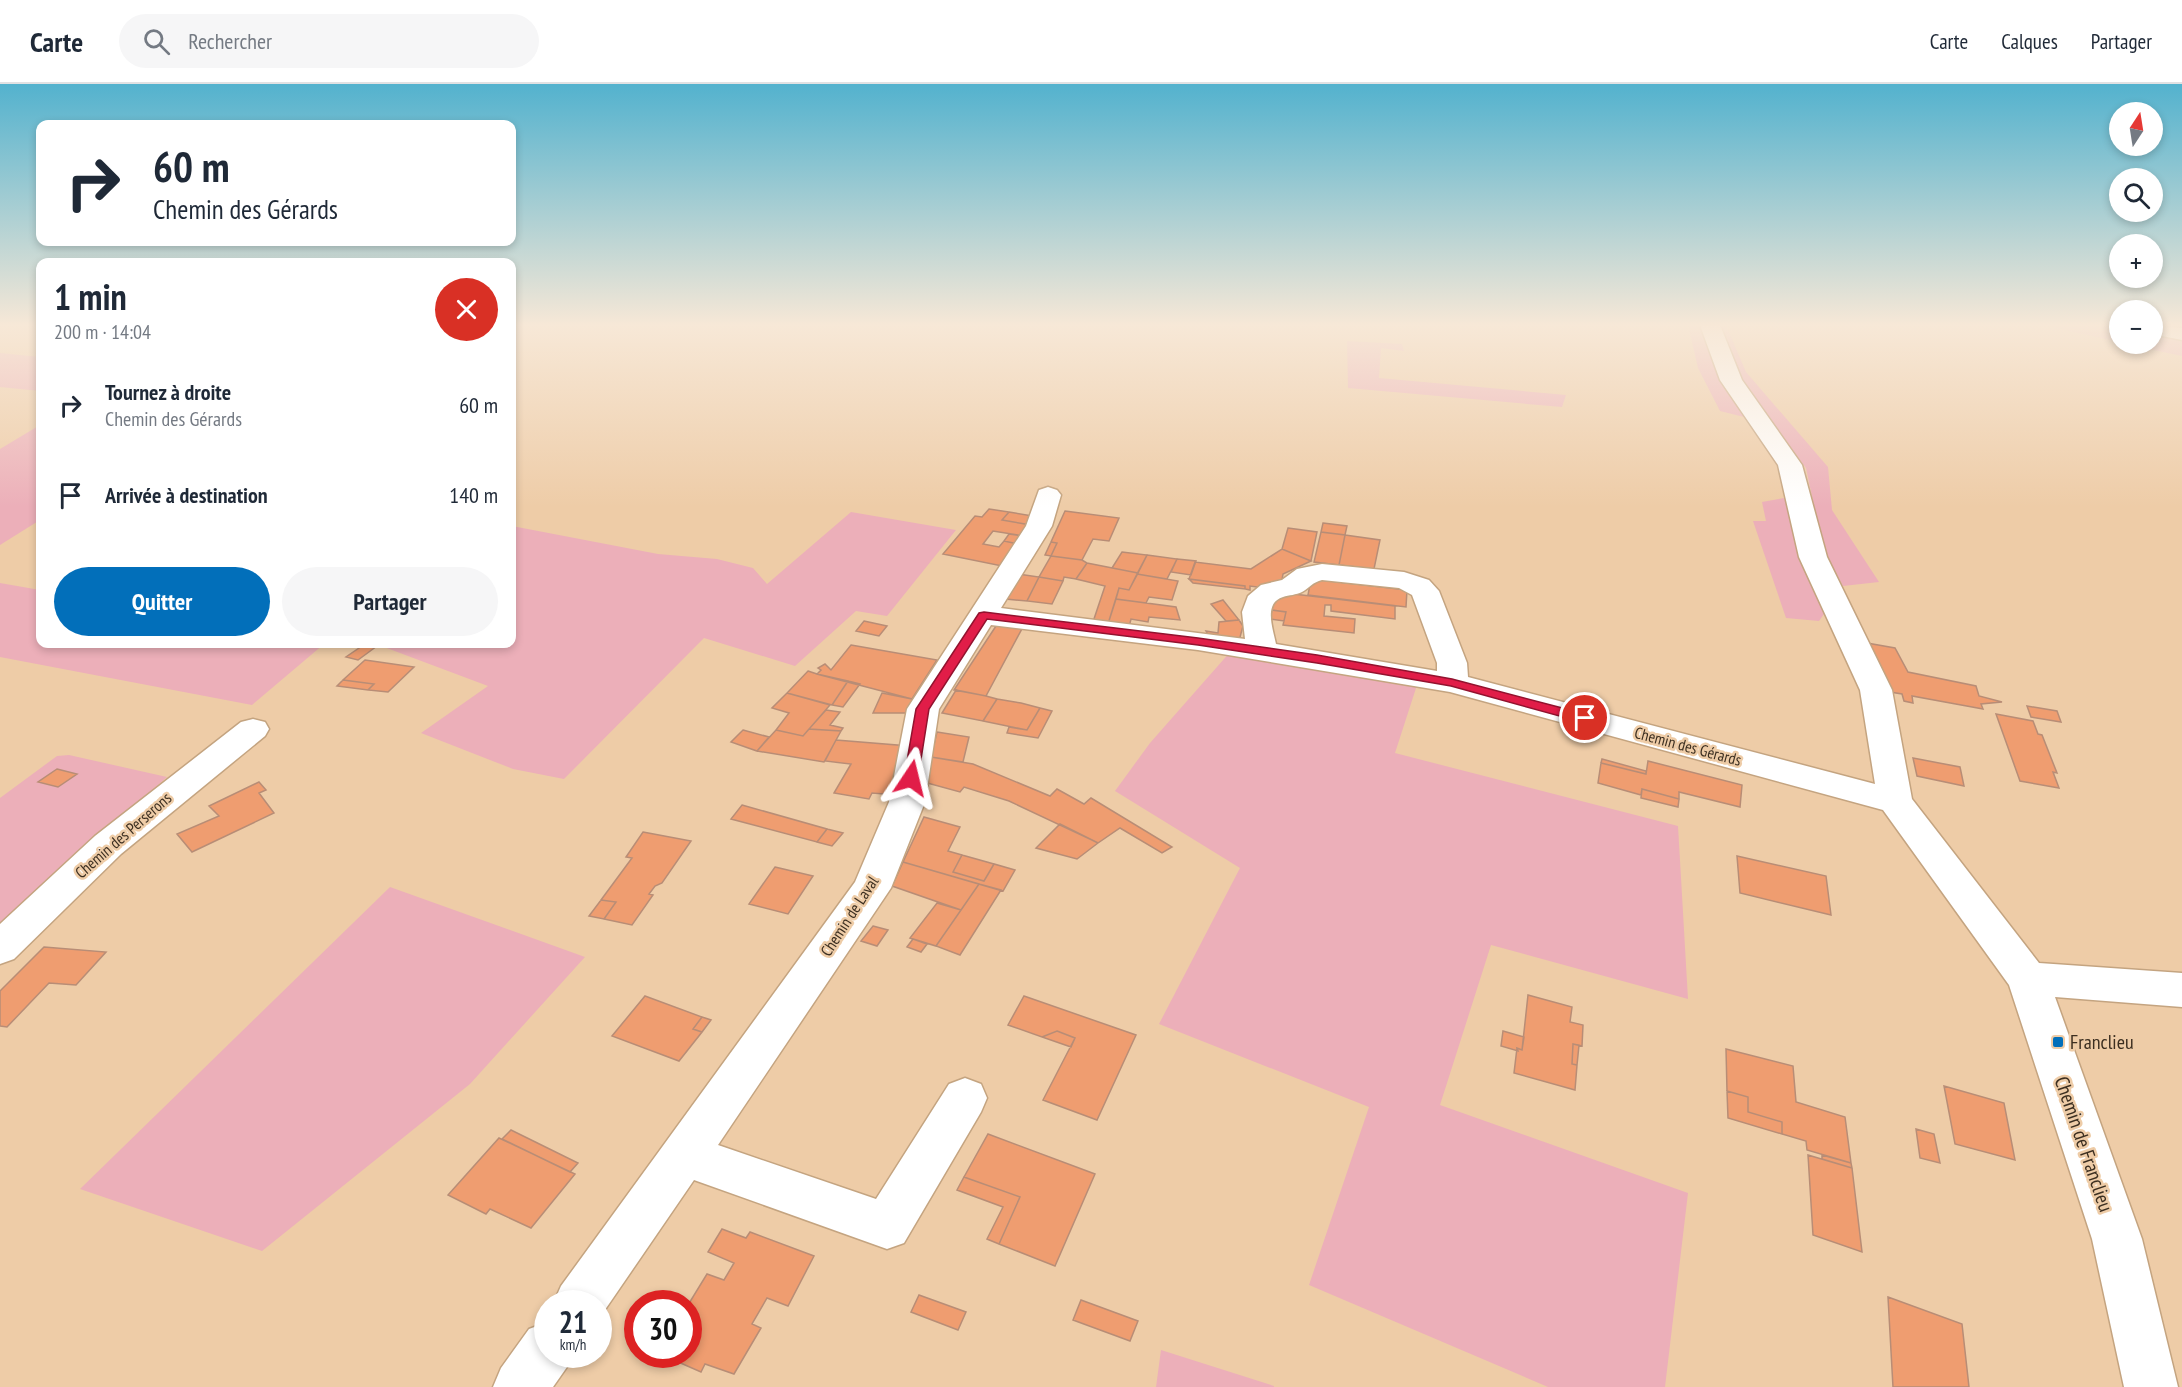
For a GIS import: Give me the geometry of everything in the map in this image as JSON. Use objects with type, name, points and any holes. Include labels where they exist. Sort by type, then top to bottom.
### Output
[{"type":"street","points":[[1735,386],[1790,465],[1813,558],[1876,690],[1895,801]]},
{"type":"street","name":"Chemin de Laval","points":[[589,1290],[872,888],[907,802],[922,709],[1039,526],[1048,495]]},
{"type":"street","points":[[1262,651],[1256,612],[1258,602],[1271,591],[1291,587],[1307,576],[1322,572],[1404,580],[1425,591],[1452,663],[1452,683]]},
{"type":"street","name":"Chemin des Gérards","points":[[984,615],[1262,651],[1452,683],[1895,801]]},
{"type":"street","name":"Chemin des Perserons","points":[[0,948],[108,845],[253,729]]},
{"type":"street","name":"Chemin de Franclieu","points":[[1895,801],[2028,979],[2117,1239],[2151,1387]]},
{"type":"street","points":[[2028,979],[2182,990]]},
{"type":"street","points":[[684,1155],[887,1226],[965,1098]]},
{"type":"street","points":[[520,1387],[534,1368]]},
{"type":"shaded area","points":[[36,386],[36,391],[0,387]]},
{"type":"shaded area","points":[[1348,386],[1465,386],[1566,395],[1562,407],[1348,388]]},
{"type":"shaded area","points":[[1707,386],[1725,386],[1744,417],[1720,411]]},
{"type":"shaded area","points":[[1744,386],[1758,386],[1828,467],[1832,510],[1879,582],[1843,586],[1823,549],[1806,468]]},
{"type":"shaded area","points":[[36,427],[36,522],[0,545],[0,449]]},
{"type":"shaded area","points":[[1784,498],[1826,611],[1819,621],[1786,618],[1753,521],[1766,521],[1762,502]]},
{"type":"shaded area","points":[[851,512],[956,530],[887,616],[856,611],[795,666],[704,638],[564,779],[513,769],[421,733],[488,686],[387,648],[516,648],[516,527],[658,554],[717,559],[753,568],[767,584]]},
{"type":"shaded area","points":[[0,583],[36,589],[36,648],[319,648],[252,705],[0,657]]},
{"type":"shaded area","points":[[1231,651],[1417,685],[1395,753],[1678,826],[1688,999],[1491,945],[1440,1105],[1688,1193],[1665,1387],[1548,1387],[1309,1285],[1369,1107],[1159,1024],[1240,868],[1115,791],[1150,743]]},
{"type":"shaded area","points":[[69,755],[167,777],[0,926],[0,798],[57,756]]},
{"type":"shaded area","points":[[390,887],[585,957],[470,1084],[262,1251],[80,1189]]},
{"type":"shaded area","points":[[1161,1350],[1274,1386],[1274,1387],[1156,1387]]},
{"type":"building","points":[[989,509],[1009,512],[1002,520],[1031,525],[1024,536],[993,531],[983,544],[999,547],[1004,541],[1018,544],[1002,566],[943,554],[975,516],[982,517]]},
{"type":"building","points":[[1065,511],[1119,518],[1109,541],[1093,539],[1082,560],[1051,556],[1057,543],[1051,542]]},
{"type":"building","points":[[1009,512],[1033,516],[1031,525],[1002,520]]},
{"type":"building","points":[[1323,523],[1347,526],[1345,535],[1321,532]]},
{"type":"building","points":[[1288,528],[1317,532],[1311,561],[1282,549]]},
{"type":"building","points":[[1321,532],[1345,535],[1339,565],[1314,562]]},
{"type":"building","points":[[1009,534],[1024,536],[1018,544],[1004,541]]},
{"type":"building","points":[[1345,535],[1380,540],[1374,569],[1339,565]]},
{"type":"building","points":[[1051,542],[1057,543],[1051,556],[1045,555]]},
{"type":"building","points":[[1282,549],[1311,561],[1283,574],[1281,586],[1265,588],[1250,586],[1250,590],[1245,589],[1245,586],[1189,579],[1195,562],[1251,569]]},
{"type":"building","points":[[1122,552],[1147,555],[1138,573],[1112,568]]},
{"type":"building","points":[[1147,555],[1177,559],[1167,579],[1137,574]]},
{"type":"building","points":[[1051,556],[1082,560],[1087,563],[1076,579],[1064,577],[1063,581],[1039,577]]},
{"type":"building","points":[[1177,559],[1196,561],[1191,575],[1171,572]]},
{"type":"building","points":[[1087,563],[1138,573],[1129,590],[1119,588],[1108,624],[1093,622],[1105,586],[1076,579]]},
{"type":"building","points":[[1018,574],[1039,577],[1027,601],[1006,599]]},
{"type":"building","points":[[1137,574],[1178,581],[1172,600],[1149,597],[1146,603],[1116,599],[1119,588],[1129,590]]},
{"type":"building","points":[[1039,577],[1063,581],[1052,604],[1027,601]]},
{"type":"building","points":[[1189,579],[1245,586],[1245,589],[1193,583]]},
{"type":"building","points":[[1321,580],[1407,590],[1406,607],[1308,595],[1310,584]]},
{"type":"building","points":[[1285,593],[1395,606],[1395,619],[1331,611],[1331,605],[1325,605],[1324,616],[1355,619],[1354,633],[1283,625],[1286,612],[1272,610],[1275,595]]},
{"type":"building","points":[[1116,599],[1176,607],[1180,620],[1149,617],[1148,622],[1131,619],[1129,627],[1108,624]]},
{"type":"building","points":[[1223,600],[1239,620],[1226,621],[1211,604]]},
{"type":"building","points":[[1272,610],[1286,612],[1284,621],[1270,619]]},
{"type":"building","points":[[1239,620],[1243,626],[1239,641],[1210,638],[1206,631],[1218,633],[1219,622]]},
{"type":"building","points":[[864,621],[887,626],[879,636],[856,631]]},
{"type":"building","points":[[1012,623],[1024,625],[986,696],[954,690],[996,626]]},
{"type":"building","points":[[1867,643],[1895,648],[1908,672],[1976,686],[1979,696],[2002,702],[1981,704],[1983,709],[1912,696],[1913,703],[1904,701],[1902,694],[1890,692]]},
{"type":"building","points":[[851,645],[937,660],[912,699],[817,674],[821,670],[818,668],[825,664],[831,670]]},
{"type":"building","points":[[359,648],[374,648],[358,660],[346,657]]},
{"type":"building","points":[[365,660],[414,667],[388,692],[368,690],[374,684],[343,680]]},
{"type":"building","points":[[808,671],[848,681],[832,705],[787,693]]},
{"type":"building","points":[[343,680],[374,684],[368,690],[337,686]]},
{"type":"building","points":[[848,681],[860,684],[843,707],[832,705]]},
{"type":"building","points":[[956,690],[997,699],[983,721],[942,713]]},
{"type":"building","points":[[787,693],[830,705],[803,736],[776,730],[789,713],[772,708]]},
{"type":"building","points":[[882,693],[912,699],[911,713],[873,713]]},
{"type":"building","points":[[997,699],[1040,708],[1027,730],[983,721]]},
{"type":"building","points":[[2027,706],[2057,711],[2061,722],[2031,717]]},
{"type":"building","points":[[1040,708],[1052,711],[1038,738],[1007,733],[1009,727],[1027,730]]},
{"type":"building","points":[[826,710],[840,712],[830,725],[843,728],[841,731],[809,729]]},
{"type":"building","points":[[1996,714],[2033,721],[2038,734],[2042,735],[2057,773],[2053,772],[2059,788],[2020,781]]},
{"type":"building","points":[[809,729],[841,731],[824,762],[757,751],[776,730],[803,736]]},
{"type":"building","points":[[743,730],[769,737],[757,751],[731,742]]},
{"type":"building","points":[[937,732],[969,737],[963,762],[931,757]]},
{"type":"building","points":[[836,740],[909,746],[896,795],[872,793],[869,799],[834,793],[851,764],[825,761]]},
{"type":"building","points":[[931,757],[973,764],[1050,796],[1057,789],[1084,804],[1091,798],[1172,847],[1162,853],[1120,828],[1098,843],[1009,801],[964,787],[960,792],[920,781]]},
{"type":"building","points":[[1913,758],[1960,767],[1964,786],[1917,776]]},
{"type":"building","points":[[1602,759],[1646,771],[1646,774],[1601,763]]},
{"type":"building","points":[[1648,761],[1742,785],[1740,807],[1679,792],[1679,799],[1642,789],[1641,795],[1598,783],[1601,763],[1646,774]]},
{"type":"building","points":[[57,769],[77,774],[58,787],[38,782]]},
{"type":"building","points":[[259,782],[266,790],[259,793],[274,813],[192,852],[177,834],[219,816],[209,806]]},
{"type":"building","points":[[1642,789],[1679,799],[1678,807],[1641,798]]},
{"type":"building","points":[[742,805],[827,829],[817,842],[731,819]]},
{"type":"building","points":[[924,817],[960,827],[948,851],[962,855],[953,872],[984,881],[994,864],[1015,870],[1003,891],[903,862]]},
{"type":"building","points":[[1060,824],[1098,843],[1077,859],[1036,848]]},
{"type":"building","points":[[827,829],[843,833],[832,846],[817,842]]},
{"type":"building","points":[[643,832],[691,841],[662,883],[655,886],[649,894],[653,895],[632,925],[604,919],[616,902],[601,900],[632,858],[626,857]]},
{"type":"building","points":[[962,855],[994,864],[984,881],[953,872]]},
{"type":"building","points":[[1737,856],[1826,876],[1831,915],[1740,893]]},
{"type":"building","points":[[903,862],[979,884],[961,910],[892,886]]},
{"type":"building","points":[[775,867],[813,876],[788,914],[749,904]]},
{"type":"building","points":[[979,884],[1001,890],[960,955],[936,946]]},
{"type":"building","points":[[601,900],[616,902],[604,919],[589,916]]},
{"type":"building","points":[[937,903],[961,910],[936,946],[910,938]]},
{"type":"building","points":[[873,926],[888,930],[877,946],[861,941]]},
{"type":"building","points":[[913,939],[927,944],[921,952],[907,947]]},
{"type":"building","points":[[44,947],[106,952],[76,985],[49,983],[7,1027],[0,1026],[0,991]]},
{"type":"building","points":[[1528,995],[1572,1007],[1570,1022],[1583,1025],[1582,1046],[1573,1044],[1572,1064],[1577,1065],[1575,1090],[1514,1073],[1517,1048],[1522,1050]]},
{"type":"building","points":[[645,996],[702,1017],[693,1029],[702,1032],[679,1061],[612,1036]]},
{"type":"building","points":[[1024,996],[1136,1035],[1097,1120],[1043,1100],[1075,1038],[1057,1031],[1042,1037],[1008,1025]]},
{"type":"building","points":[[702,1017],[711,1020],[702,1032],[693,1029]]},
{"type":"building","points":[[1057,1031],[1075,1038],[1071,1047],[1042,1037]]},
{"type":"building","points":[[1503,1031],[1524,1037],[1522,1050],[1501,1046]]},
{"type":"building","points":[[1573,1044],[1579,1045],[1577,1065],[1572,1064]]},
{"type":"building","points":[[1726,1049],[1793,1066],[1796,1102],[1845,1117],[1851,1163],[1807,1150],[1806,1141],[1782,1134],[1782,1122],[1748,1112],[1748,1097],[1727,1091]]},
{"type":"building","points":[[1944,1086],[2004,1103],[2015,1160],[1955,1144]]},
{"type":"building","points":[[1727,1091],[1748,1097],[1748,1112],[1782,1122],[1782,1134],[1728,1118]]},
{"type":"building","points":[[1916,1129],[1934,1134],[1940,1163],[1920,1158]]},
{"type":"building","points":[[511,1130],[578,1163],[570,1172],[502,1139]]},
{"type":"building","points":[[988,1134],[1095,1174],[1055,1266],[999,1244],[1020,1197],[964,1177]]},
{"type":"building","points":[[499,1138],[575,1174],[531,1228],[490,1209],[486,1214],[448,1195]]},
{"type":"building","points":[[1808,1155],[1852,1168],[1862,1252],[1813,1235]]},
{"type":"building","points":[[1822,1155],[1851,1163],[1852,1168],[1822,1159]]},
{"type":"building","points":[[964,1177],[1020,1197],[999,1244],[987,1239],[1003,1207],[957,1190]]},
{"type":"building","points":[[722,1229],[746,1238],[750,1232],[814,1256],[788,1306],[767,1298],[752,1324],[761,1328],[734,1374],[705,1364],[701,1372],[692,1368],[702,1368],[702,1290],[697,1290],[707,1274],[724,1280],[734,1263],[708,1252]]},
{"type":"building","points":[[919,1295],[966,1312],[958,1330],[911,1312]]},
{"type":"building","points":[[1888,1297],[1962,1324],[1969,1387],[1893,1387]]},
{"type":"building","points":[[1081,1300],[1138,1321],[1130,1341],[1073,1320]]},
{"type":"place","name":"Franclieu","points":[[2058,1042]]},
{"type":"route","points":[[911,778],[922,709],[984,615],[1111,633],[1198,641],[1317,659],[1452,683],[1585,718]]}]
